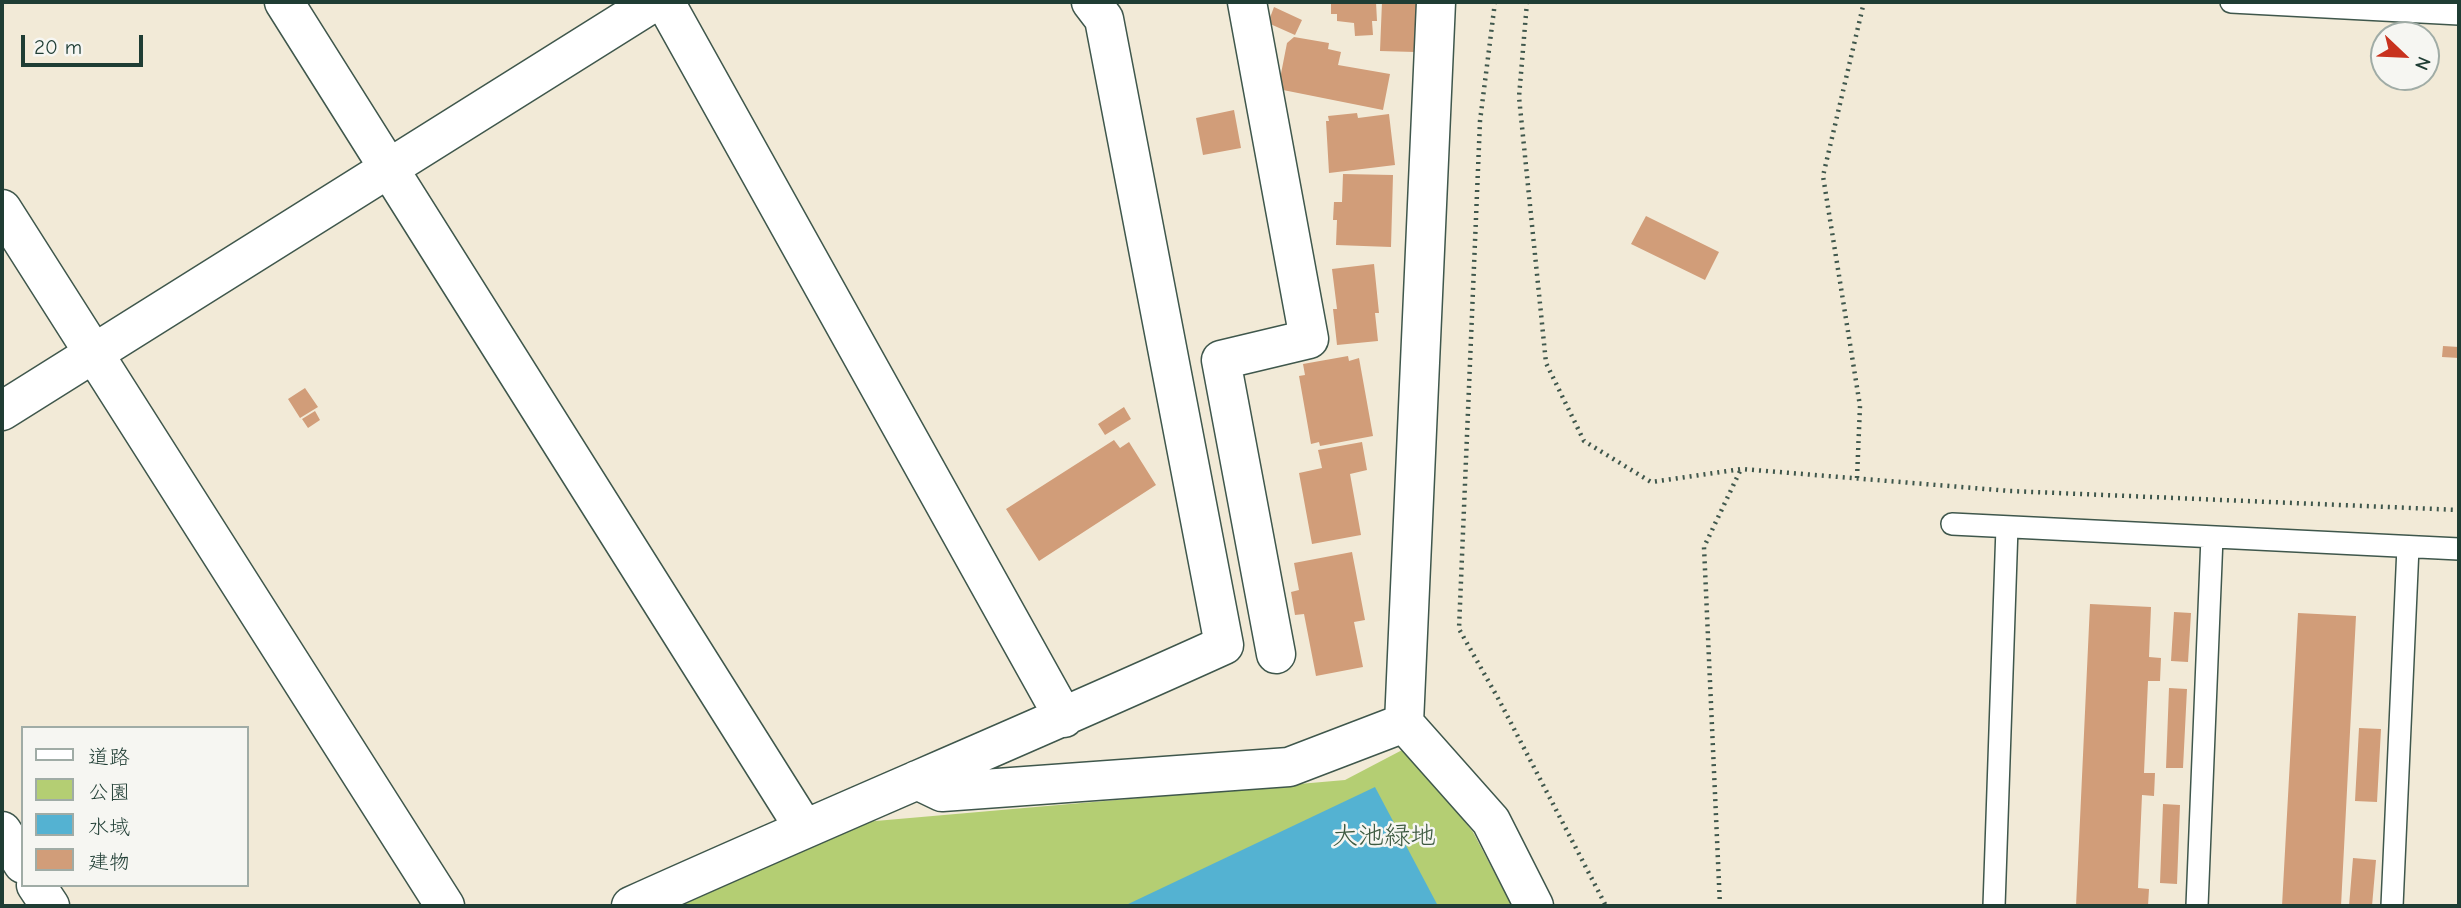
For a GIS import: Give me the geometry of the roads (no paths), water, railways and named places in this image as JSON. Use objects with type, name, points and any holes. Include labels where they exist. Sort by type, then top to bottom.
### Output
[{"type":"street","points":[[284,2],[804,828]]},
{"type":"street","points":[[2,411],[654,2]]},
{"type":"street","points":[[665,2],[1064,718]]},
{"type":"street","points":[[631,906],[804,828],[1064,718],[1224,645],[1104,19],[1091,2]]},
{"type":"street","points":[[1247,2],[1309,339],[1222,360],[1276,654]]},
{"type":"street","points":[[1436,2],[1404,723],[1490,821],[1534,906]]},
{"type":"street","points":[[2,209],[445,906]]},
{"type":"street","points":[[917,780],[943,792],[1289,767],[1404,723]]},
{"type":"street","points":[[2,831],[21,861]]},
{"type":"street","points":[[37,887],[50,906]]},
{"type":"lane","points":[[2231,2],[2357,5],[2459,14]]},
{"type":"lane","points":[[1952,524],[2459,549]]},
{"type":"lane","points":[[1994,906],[2007,527]]},
{"type":"lane","points":[[2197,906],[2212,537]]},
{"type":"lane","points":[[2392,906],[2408,547]]},
{"type":"water","points":[[1375,787],[1438,906],[1124,906]]},
{"type":"park label","name":"大池緑地","points":[[1384,837]]}]
